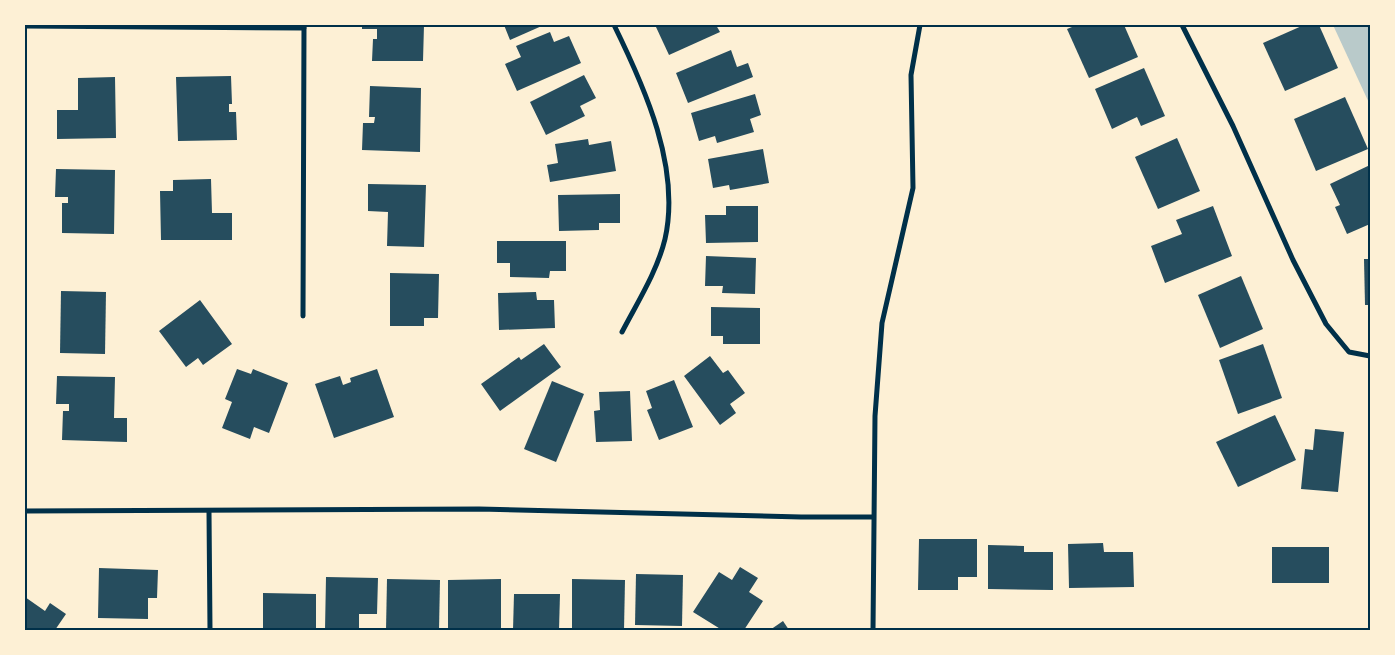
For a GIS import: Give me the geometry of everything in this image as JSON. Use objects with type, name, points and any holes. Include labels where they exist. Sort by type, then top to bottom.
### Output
[{"type":"street","points":[[614,25],[643,83],[658,130],[666,174],[668,217],[659,258],[622,332]]},
{"type":"street","points":[[873,630],[875,416],[882,323],[913,188],[912,75],[920,25]]},
{"type":"street","points":[[1182,25],[1233,126],[1293,260],[1326,324],[1349,352],[1370,356]]},
{"type":"street","points":[[25,26],[304,26],[303,316]]},
{"type":"street","points":[[25,511],[209,512],[478,508],[801,517],[873,517]]},
{"type":"street","points":[[209,512],[210,630]]},
{"type":"shaded area","points":[[1333,25],[1370,25],[1370,105]]},
{"type":"building","points":[[362,25],[424,25],[423,61],[372,61],[373,39],[377,39],[377,29],[362,29]]},
{"type":"building","points":[[504,25],[544,25],[510,40]]},
{"type":"building","points":[[660,25],[716,25],[720,32],[669,55],[656,27]]},
{"type":"building","points":[[1077,25],[1124,25],[1138,57],[1089,78],[1067,29]]},
{"type":"building","points":[[1304,25],[1319,25],[1338,68],[1285,91],[1263,43]]},
{"type":"building","points":[[550,32],[554,42],[569,36],[581,63],[517,91],[505,64],[521,57],[516,46]]},
{"type":"building","points":[[731,50],[737,67],[748,63],[753,77],[688,103],[676,73]]},
{"type":"building","points":[[1144,68],[1165,116],[1141,126],[1137,117],[1112,129],[1095,89]]},
{"type":"building","points":[[584,75],[596,98],[580,106],[585,116],[546,135],[530,102]]},
{"type":"building","points":[[231,76],[232,104],[229,104],[229,112],[236,112],[237,140],[178,141],[176,77]]},
{"type":"building","points":[[115,77],[116,138],[57,139],[57,110],[78,110],[78,78]]},
{"type":"building","points":[[370,86],[421,88],[420,152],[362,150],[363,123],[374,123],[375,117],[369,117]]},
{"type":"building","points":[[755,94],[761,115],[750,119],[754,132],[717,143],[715,136],[699,141],[691,113]]},
{"type":"building","points":[[1345,97],[1368,149],[1316,171],[1294,119]]},
{"type":"building","points":[[1177,138],[1200,191],[1158,209],[1135,157]]},
{"type":"building","points":[[588,139],[589,145],[611,141],[616,171],[550,182],[547,165],[558,163],[555,144]]},
{"type":"building","points":[[763,149],[769,183],[730,190],[729,185],[713,188],[708,159]]},
{"type":"building","points":[[1370,165],[1370,224],[1347,234],[1335,207],[1340,205],[1330,184]]},
{"type":"building","points":[[56,169],[115,170],[114,234],[62,233],[62,203],[68,203],[68,197],[55,197]]},
{"type":"building","points":[[211,179],[212,213],[232,213],[232,240],[161,240],[160,191],[173,191],[173,180]]},
{"type":"building","points":[[368,184],[426,185],[424,247],[387,246],[388,212],[368,211]]},
{"type":"building","points":[[620,194],[620,223],[599,223],[599,230],[559,231],[558,195]]},
{"type":"building","points":[[726,206],[758,206],[758,242],[706,243],[705,215],[726,215]]},
{"type":"building","points":[[1213,206],[1232,256],[1165,283],[1151,246],[1182,234],[1176,220]]},
{"type":"building","points":[[497,241],[566,241],[566,271],[550,271],[549,278],[510,277],[510,263],[497,263]]},
{"type":"building","points":[[706,256],[756,258],[755,294],[722,293],[723,286],[705,286]]},
{"type":"building","points":[[1364,259],[1370,259],[1370,305],[1365,305]]},
{"type":"building","points":[[390,273],[439,274],[438,318],[424,318],[424,326],[390,326]]},
{"type":"building","points":[[1241,276],[1263,329],[1220,348],[1198,295]]},
{"type":"building","points":[[61,291],[106,292],[105,354],[60,353]]},
{"type":"building","points":[[536,292],[537,300],[554,300],[555,328],[499,330],[498,293]]},
{"type":"building","points":[[200,300],[232,344],[203,365],[198,358],[186,367],[159,331]]},
{"type":"building","points":[[711,307],[760,308],[760,344],[723,344],[723,336],[711,336]]},
{"type":"building","points":[[544,344],[561,367],[500,411],[481,384],[519,357],[521,360]]},
{"type":"building","points":[[1263,344],[1282,398],[1238,414],[1219,360]]},
{"type":"building","points":[[710,356],[723,373],[728,370],[745,393],[730,404],[736,413],[720,425],[684,376]]},
{"type":"building","points":[[237,369],[251,374],[253,369],[288,383],[269,433],[254,427],[250,439],[222,428],[232,402],[225,399]]},
{"type":"building","points":[[377,369],[394,417],[334,438],[315,384],[340,376],[343,385],[351,382],[350,378]]},
{"type":"building","points":[[57,376],[115,377],[114,418],[127,418],[127,442],[62,440],[63,411],[69,411],[69,404],[56,404]]},
{"type":"building","points":[[674,380],[693,427],[659,440],[647,410],[652,408],[646,391]]},
{"type":"building","points":[[552,381],[584,394],[556,462],[524,449]]},
{"type":"building","points":[[630,391],[632,441],[596,442],[594,411],[600,410],[599,392]]},
{"type":"building","points":[[1275,415],[1296,460],[1238,487],[1216,442]]},
{"type":"building","points":[[1315,429],[1344,432],[1338,492],[1301,489],[1305,449],[1313,450]]},
{"type":"building","points":[[919,539],[977,539],[977,577],[958,577],[958,590],[918,590]]},
{"type":"building","points":[[1103,543],[1104,552],[1133,552],[1134,587],[1069,588],[1068,544]]},
{"type":"building","points":[[988,545],[1024,546],[1024,552],[1053,552],[1053,590],[988,589]]},
{"type":"building","points":[[1272,547],[1329,547],[1329,583],[1272,583]]},
{"type":"building","points":[[740,567],[758,578],[749,592],[763,601],[744,630],[722,630],[693,612],[719,572],[732,580]]},
{"type":"building","points":[[99,568],[158,570],[157,598],[148,598],[148,619],[98,618]]},
{"type":"building","points":[[636,574],[683,575],[682,626],[635,625]]},
{"type":"building","points":[[326,577],[378,578],[377,614],[359,614],[359,630],[325,630]]},
{"type":"building","points":[[387,579],[440,580],[439,630],[386,630]]},
{"type":"building","points":[[501,579],[501,628],[448,630],[448,580]]},
{"type":"building","points":[[572,579],[625,580],[624,630],[572,630]]},
{"type":"building","points":[[263,593],[316,594],[316,630],[263,630]]},
{"type":"building","points":[[514,594],[560,594],[559,630],[513,630]]},
{"type":"building","points":[[25,597],[45,611],[50,603],[66,614],[55,630],[25,630]]},
{"type":"building","points":[[783,621],[789,630],[770,630]]}]
